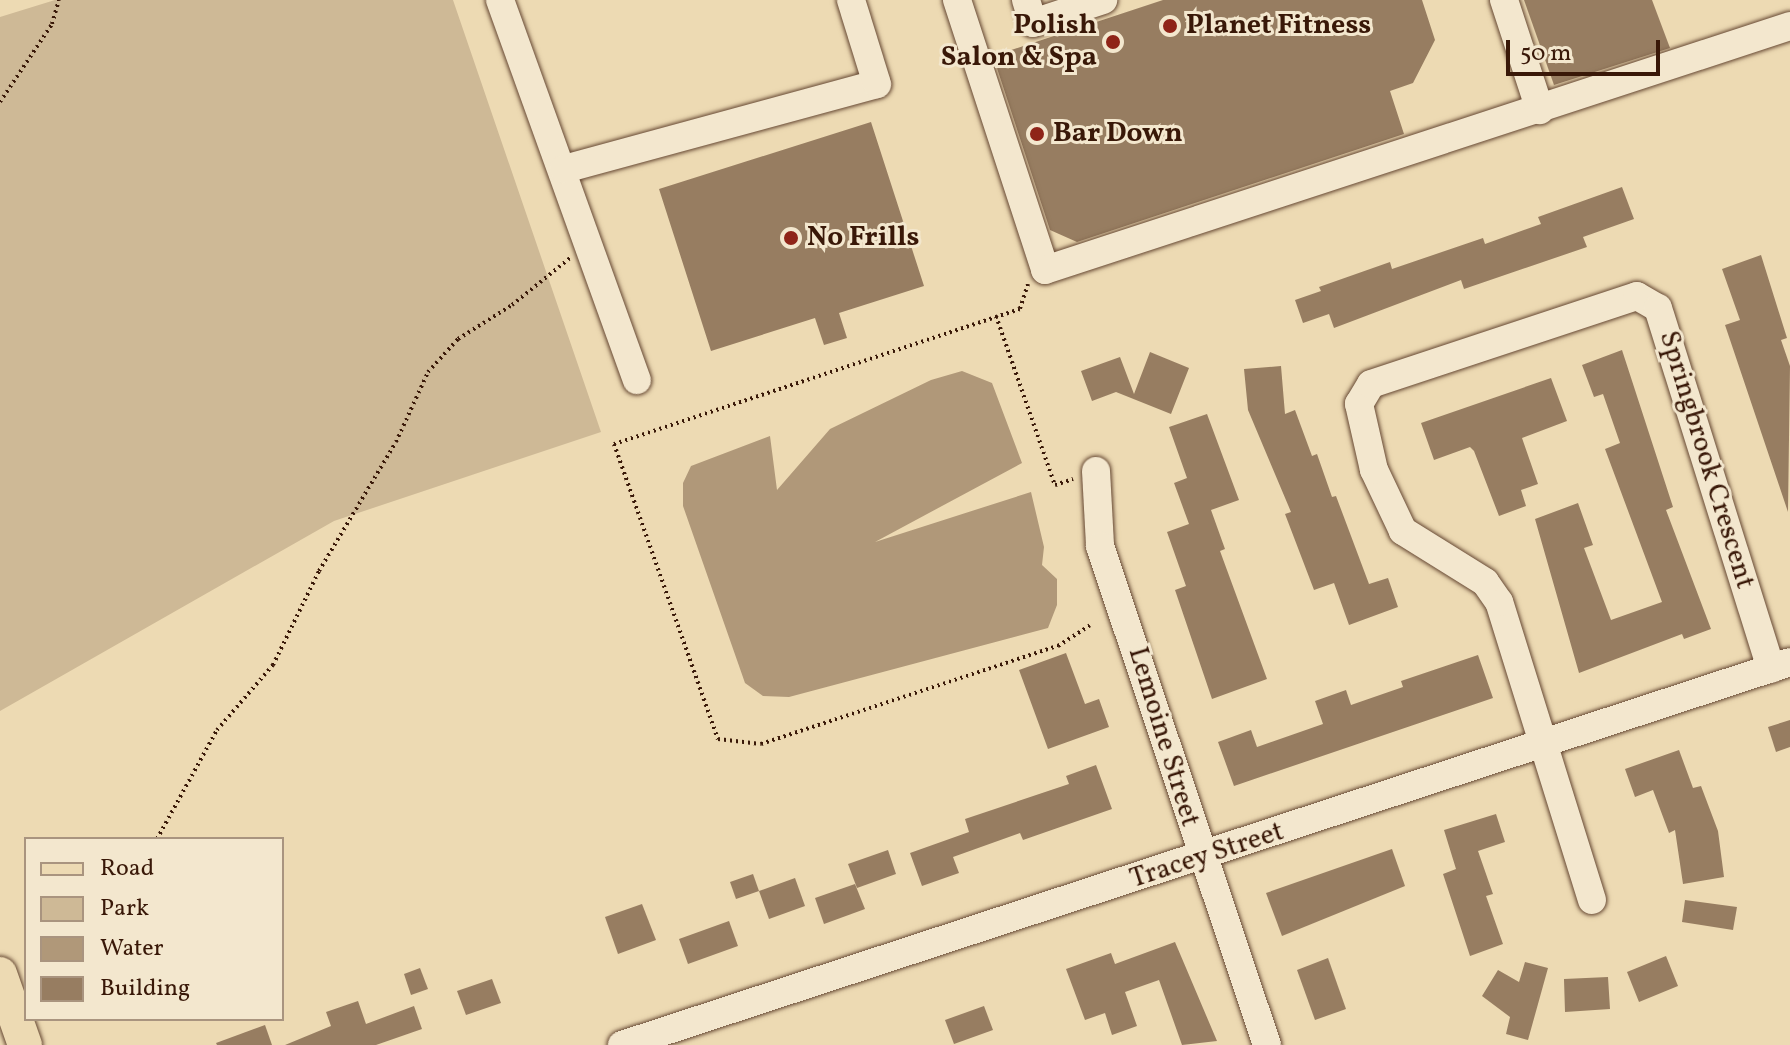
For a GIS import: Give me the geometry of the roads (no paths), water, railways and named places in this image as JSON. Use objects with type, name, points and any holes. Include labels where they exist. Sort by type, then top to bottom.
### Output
[{"type":"main road","points":[[0,974],[25,1045]]},
{"type":"street","points":[[500,0],[564,169],[637,380]]},
{"type":"street","points":[[564,169],[877,84],[851,0]]},
{"type":"street","points":[[957,0],[1045,270],[1790,26]]},
{"type":"street","points":[[1026,0],[1033,23],[1103,0]]},
{"type":"street","points":[[1504,0],[1540,110]]},
{"type":"street","name":"Springbrook Crescent","points":[[1592,900],[1499,602],[1485,582],[1403,531],[1374,470],[1359,404],[1371,384],[1637,296],[1658,308],[1780,665]]},
{"type":"street","name":"Lemoine Street","points":[[1096,471],[1100,546],[1201,859],[1267,1045]]},
{"type":"street","name":"Tracey Street","points":[[622,1045],[1201,859],[1780,665]]},
{"type":"water","points":[[962,371],[992,383],[1022,463],[875,542],[1031,492],[1044,547],[1042,565],[1057,579],[1057,605],[1048,628],[789,697],[763,696],[745,683],[683,506],[683,483],[691,466],[770,436],[777,490],[830,429],[931,380]]},
{"type":"place","name":"Planet Fitness","points":[[1170,26]]},
{"type":"place","name":"Polish Salon & Spa","points":[[1113,42]]},
{"type":"place","name":"Bar Down","points":[[1037,134]]},
{"type":"place","name":"No Frills","points":[[791,238]]}]
